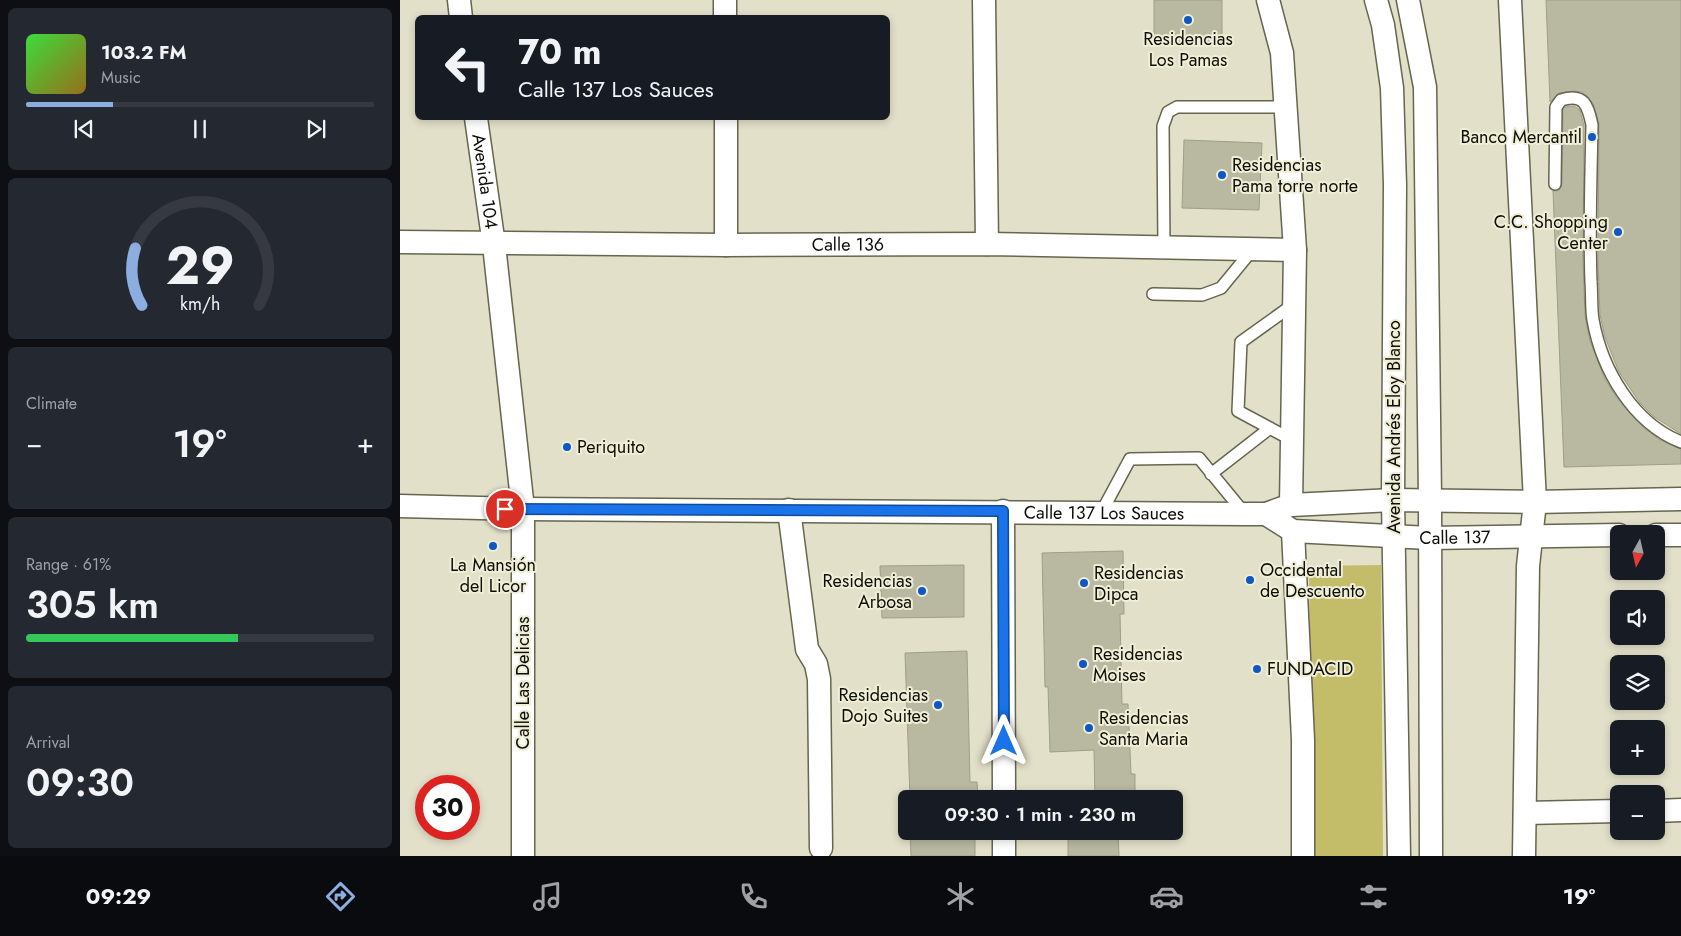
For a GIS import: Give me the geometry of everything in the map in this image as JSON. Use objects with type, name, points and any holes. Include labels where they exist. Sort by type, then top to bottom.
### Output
[{"type":"street","points":[[459,0],[461,15]]},
{"type":"street","points":[[725,0],[725,15]]},
{"type":"street","points":[[984,0],[987,244]]},
{"type":"street","points":[[1268,0],[1282,53],[1295,250],[1291,505]]},
{"type":"street","name":"Avenida Andrés Eloy Blanco","points":[[1376,0],[1383,24],[1392,88],[1395,185],[1393,500],[1399,856]]},
{"type":"street","name":"Avenida Andrés Eloy Blanco","points":[[1408,0],[1425,87],[1430,499],[1431,856]]},
{"type":"street","points":[[1510,0],[1535,502],[1528,566],[1524,856]]},
{"type":"street","name":"Avenida 104","points":[[476,120],[494,244],[523,509]]},
{"type":"street","points":[[726,120],[726,245]]},
{"type":"street","name":"Calle 136","points":[[400,242],[726,245],[987,244],[1295,250]]},
{"type":"street","points":[[1256,514],[1291,505],[1393,500],[1430,499],[1535,502],[1681,498]]},
{"type":"street","name":"Calle 137 Los Sauces","points":[[400,506],[523,509],[1256,514]]},
{"type":"street","name":"Calle Las Delicias","points":[[523,509],[523,856]]},
{"type":"street","points":[[790,510],[807,649],[816,664],[819,679],[821,848]]},
{"type":"street","points":[[1003,511],[1004,790]]},
{"type":"street","name":"Calle 137","points":[[1256,514],[1293,531],[1429,538],[1610,535]]},
{"type":"street","points":[[1293,531],[1303,740],[1302,856]]},
{"type":"street","points":[[1665,535],[1681,535]]},
{"type":"street","points":[[1665,811],[1681,810]]},
{"type":"street","points":[[1525,813],[1610,811]]},
{"type":"street","points":[[1004,840],[1004,856]]},
{"type":"lane","points":[[1555,184],[1556,107],[1561,100],[1571,97],[1582,100],[1588,109],[1592,125],[1590,260],[1594,320],[1608,367],[1634,411],[1662,435],[1681,442]]},
{"type":"lane","points":[[1164,248],[1163,126],[1168,112],[1177,107],[1286,107]]},
{"type":"lane","points":[[1153,294],[1202,295],[1221,288],[1253,249]]},
{"type":"lane","points":[[1292,440],[1239,412],[1241,344],[1294,304]]},
{"type":"lane","points":[[1212,474],[1270,428]]},
{"type":"lane","points":[[1101,512],[1130,459],[1199,458],[1212,474],[1256,514]]},
{"type":"shaded area","points":[[1381,565],[1383,856],[1311,856],[1309,566]]},
{"type":"building","name":"Residencias Los Pamas","points":[[1154,0],[1222,0],[1222,42],[1154,41]]},
{"type":"building","name":"C.C. Shopping Center","points":[[1546,0],[1681,0],[1681,434],[1653,416],[1640,403],[1619,372],[1605,337],[1600,315],[1598,262],[1599,124],[1593,103],[1582,92],[1559,93],[1550,102]]},
{"type":"building","points":[[1574,106],[1580,110],[1584,126],[1583,263],[1585,316],[1590,341],[1605,379],[1616,397],[1644,428],[1660,440],[1681,449],[1681,464],[1564,467],[1553,191],[1559,190],[1562,184],[1563,109]]},
{"type":"building","name":"Residencias Pama torre norte","points":[[1184,140],[1262,143],[1259,210],[1182,208]]},
{"type":"building","points":[[1123,551],[1124,614],[1120,614],[1122,704],[1128,704],[1131,774],[1135,774],[1135,790],[1095,790],[1094,750],[1050,752],[1048,687],[1045,687],[1042,553]]},
{"type":"building","name":"Residencias Arbosa","points":[[964,565],[964,617],[882,618],[880,566]]},
{"type":"building","name":"Residencias Dojo Suites","points":[[967,651],[970,782],[977,782],[977,790],[910,790],[905,653]]},
{"type":"building","points":[[910,840],[975,840],[975,856],[911,856]]},
{"type":"building","points":[[1068,840],[1118,840],[1119,856],[1068,856]]},
{"type":"place","name":"Residencias Los Pamas","points":[[1188,20]]},
{"type":"place","name":"Banco Mercantil","points":[[1592,137]]},
{"type":"place","name":"Residencias Pama torre norte","points":[[1222,175]]},
{"type":"place","name":"C.C. Shopping Center","points":[[1618,232]]},
{"type":"place","name":"Periquito","points":[[567,447]]},
{"type":"place","name":"La Mansión del Licor","points":[[493,546]]},
{"type":"place","name":"Occidental de Descuento","points":[[1250,580]]},
{"type":"place","name":"Residencias Dipca","points":[[1084,583]]},
{"type":"place","name":"Residencias Arbosa","points":[[922,591]]},
{"type":"place","name":"Residencias Moises","points":[[1083,664]]},
{"type":"place","name":"FUNDACID","points":[[1257,669]]},
{"type":"place","name":"Residencias Dojo Suites","points":[[938,705]]},
{"type":"place","name":"Residencias Santa Maria","points":[[1089,728]]},
{"type":"route","points":[[505,509],[1003,511],[1004,741]]}]
